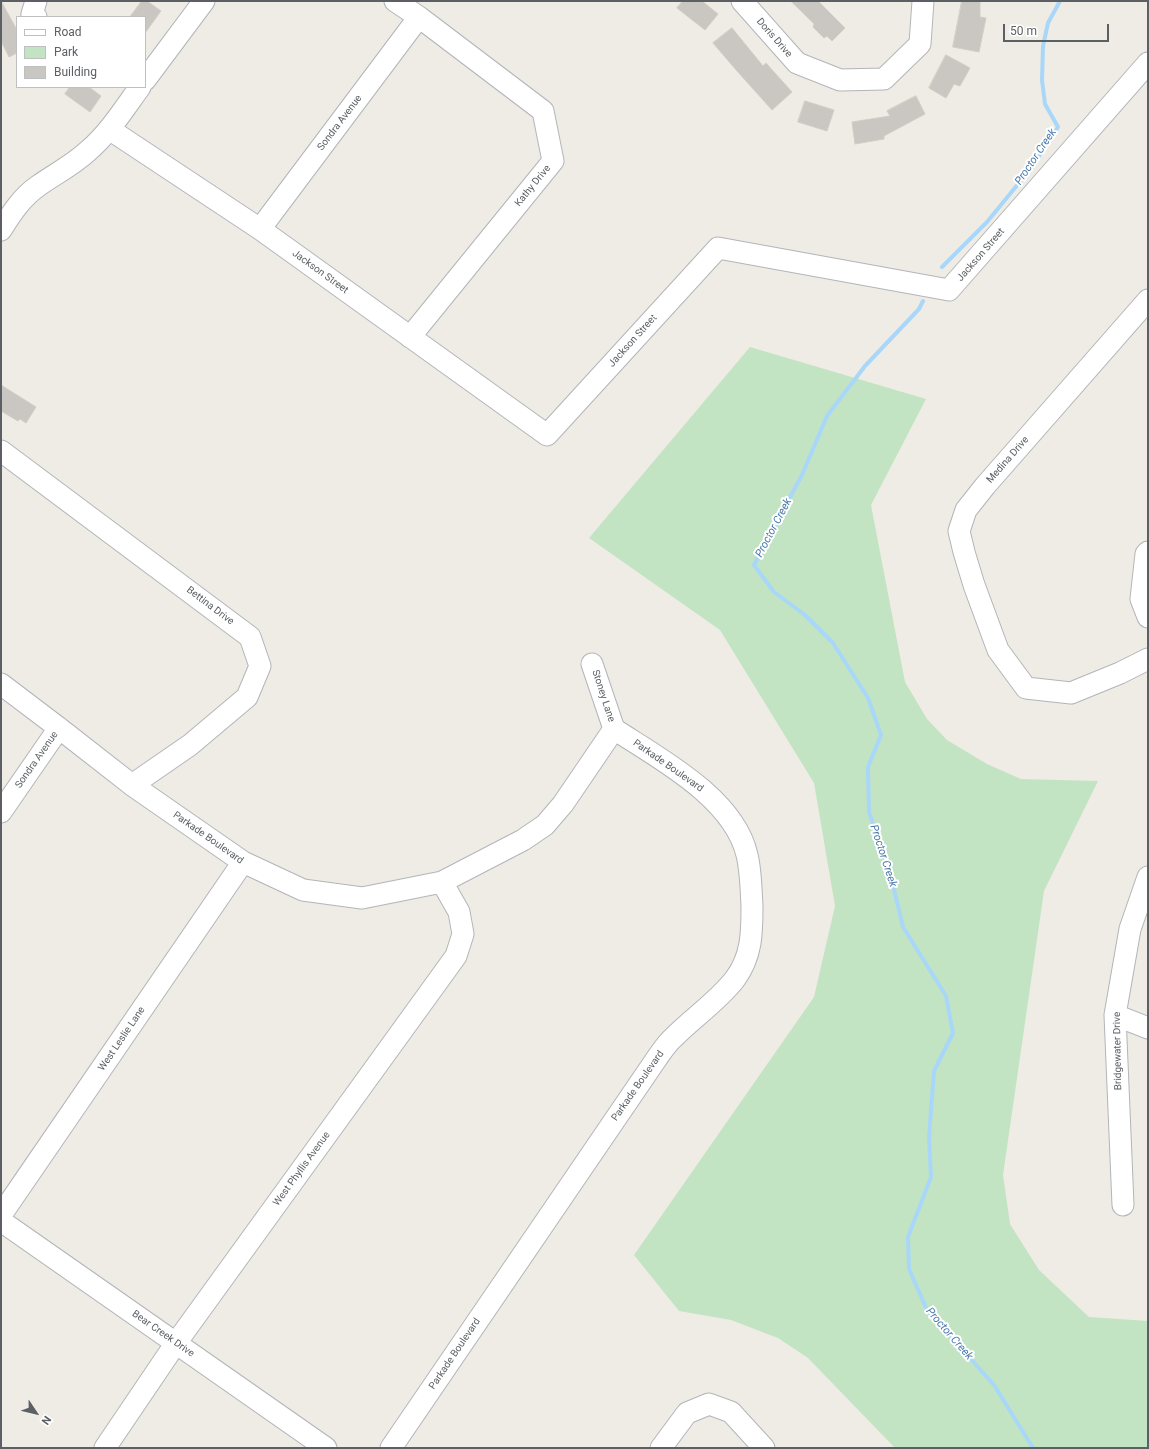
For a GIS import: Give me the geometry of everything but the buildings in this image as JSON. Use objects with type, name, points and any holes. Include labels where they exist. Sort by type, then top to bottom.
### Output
[{"type":"street","points":[[35,16],[32,14],[36,1]]},
{"type":"street","points":[[146,79],[204,1]]},
{"type":"street","name":"Kathy Drive","points":[[395,1],[419,17],[543,111],[553,161],[410,337]]},
{"type":"street","name":"Doris Drive","points":[[742,1],[796,63],[840,80],[884,79],[920,44],[923,1]]},
{"type":"street","name":"Sondra Avenue","points":[[260,229],[419,17]]},
{"type":"street","name":"Jackson Street","points":[[109,129],[260,229],[547,435],[718,248],[950,290],[1148,63]]},
{"type":"street","points":[[1,230],[12,212],[37,187],[89,151],[109,129],[139,88]]},
{"type":"street","name":"Medina Drive","points":[[1148,300],[990,480],[966,510],[959,531],[974,585],[998,650],[1026,688],[1070,693],[1120,673],[1148,659]]},
{"type":"street","name":"Bettina Drive","points":[[1,451],[250,637],[260,666],[247,697],[190,745],[132,785]]},
{"type":"street","points":[[1148,552],[1146,554],[1141,599],[1148,617]]},
{"type":"street","name":"Stoney Lane","points":[[592,664],[614,729]]},
{"type":"street","name":"Parkade Boulevard","points":[[1,684],[132,785],[243,862],[303,890],[362,898],[442,882],[523,840],[545,825],[563,804],[614,729],[697,784],[722,808],[737,829],[747,855],[751,891],[752,935],[746,959],[736,978],[722,994],[673,1038],[657,1058],[391,1448]]},
{"type":"street","name":"Sondra Avenue","points":[[1,812],[59,728]]},
{"type":"street","name":"West Leslie Lane","points":[[1,1215],[243,862]]},
{"type":"street","name":"Bridgewater Drive","points":[[1123,1205],[1115,1015],[1130,929],[1148,877]]},
{"type":"street","name":"West Phyllis Avenue","points":[[105,1448],[176,1343],[456,956],[463,934],[459,912],[442,882]]},
{"type":"street","points":[[1115,1015],[1148,1028]]},
{"type":"street","name":"Bear Creek Drive","points":[[1,1221],[326,1448]]},
{"type":"street","points":[[661,1448],[687,1413],[709,1404],[731,1412],[764,1448]]},
{"type":"green space","points":[[750,347],[926,399],[871,505],[905,682],[927,719],[947,740],[987,764],[1021,779],[1098,781],[1044,891],[1003,1175],[1010,1224],[1039,1270],[1089,1317],[1148,1321],[1148,1448],[895,1448],[808,1358],[778,1338],[731,1320],[679,1311],[634,1255],[814,997],[835,906],[814,783],[720,630],[589,538]]},
{"type":"waterway","name":"Proctor Creek","points":[[942,267],[987,222],[1032,167],[1058,127],[1045,104],[1042,80],[1043,46],[1048,23],[1060,1]]},
{"type":"waterway","name":"Proctor Creek","points":[[923,301],[919,309],[865,366],[827,416],[802,475],[754,565],[774,592],[805,615],[833,643],[868,698],[881,735],[868,767],[869,812],[891,877],[903,927],[946,996],[953,1033],[934,1071],[929,1137],[931,1177],[908,1237],[909,1269],[927,1310],[994,1385],[1033,1448]]}]
